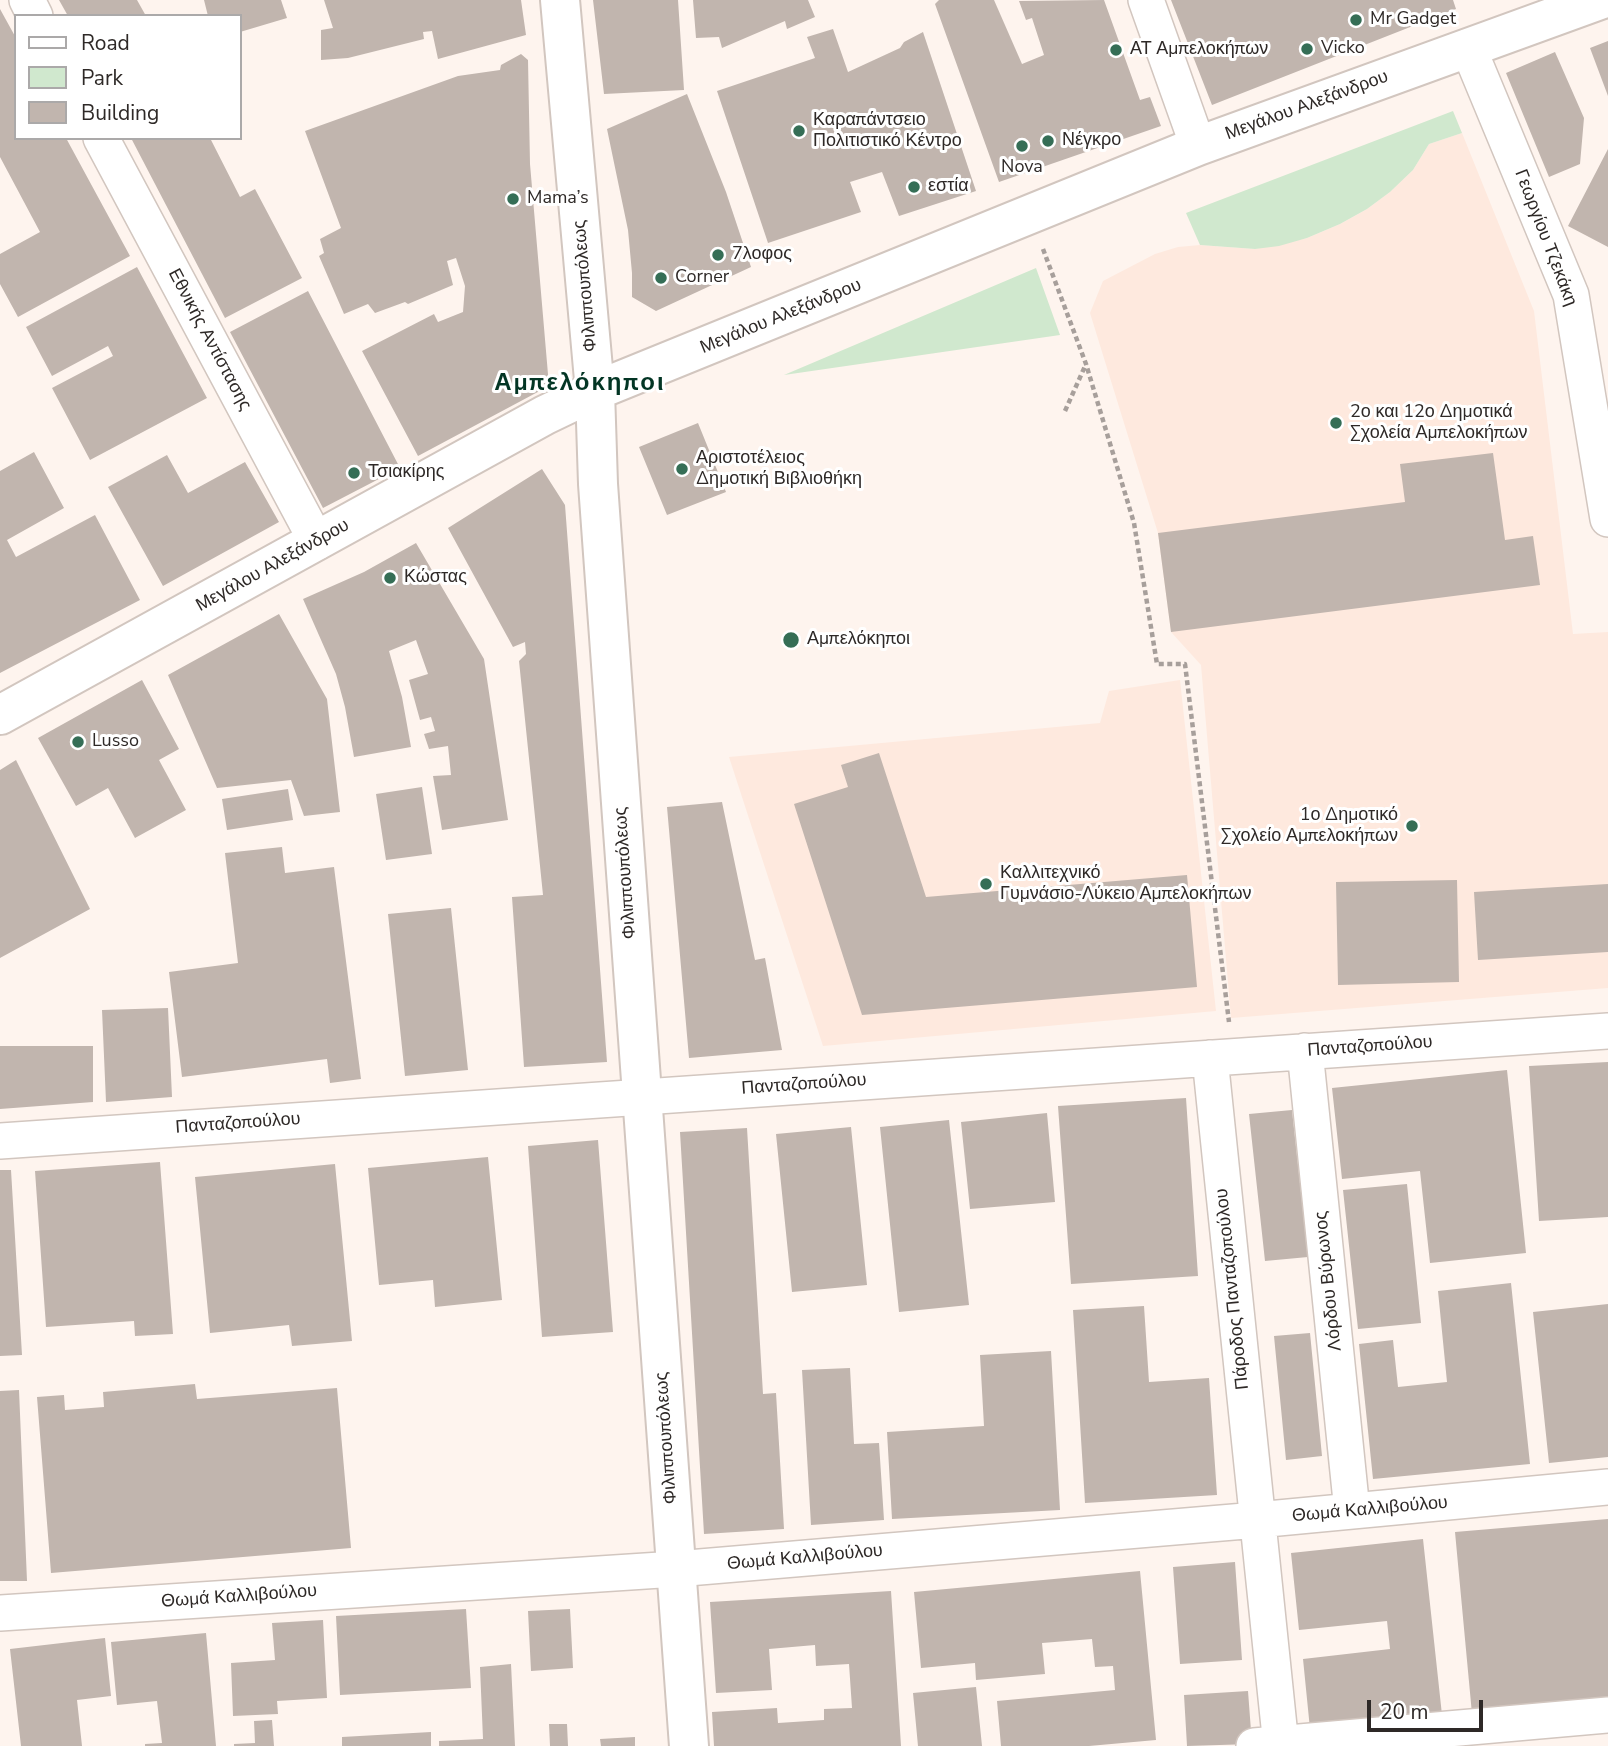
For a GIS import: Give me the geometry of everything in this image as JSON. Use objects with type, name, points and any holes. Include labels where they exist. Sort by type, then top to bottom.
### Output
[{"type":"main road","name":"Φιλιππουπόλεως","points":[[560,0],[596,391],[598,484],[689,1746]]},
{"type":"main road","name":"Μεγάλου Αλεξάνδρου","points":[[0,715],[545,415],[596,391],[1198,146],[1600,0]]},
{"type":"street","points":[[1146,0],[1198,146]]},
{"type":"street","name":"Γεωργίου Τζεκάκη","points":[[1468,47],[1571,295],[1608,519]]},
{"type":"street","name":"Εθνικής Αντίστασης","points":[[102,140],[317,542]]},
{"type":"street","name":"Πανταζοπούλου","points":[[0,1141],[1608,1031]]},
{"type":"street","name":"Λόρδου Βύρωνος","points":[[1305,1051],[1352,1511]]},
{"type":"street","name":"Πάροδος Πανταζοπούλου","points":[[1222,1057],[1257,1520]]},
{"type":"street","name":"Θωμά Καλλιβούλου","points":[[0,1613],[676,1569],[1257,1520],[1608,1487]]},
{"type":"street","points":[[1257,1520],[1271,1745],[1608,1714]]},
{"type":"path","points":[[1030,216],[1086,364],[1134,523],[1157,664],[1185,664],[1222,1057]]},
{"type":"path","points":[[1065,411],[1086,364]]},
{"type":"shaded area","points":[[1462,133],[1534,311],[1573,634],[1608,632],[1608,988],[1231,1018],[1201,665],[1171,632],[1158,533],[1090,313],[1103,281],[1155,254],[1178,247],[1200,245],[1255,249],[1307,238],[1340,224],[1390,192],[1413,170],[1429,144]]},
{"type":"shaded area","name":"Καλλιτεχνικό Γυμνάσιο-Λύκειο Αμπελοκήπων","points":[[1180,680],[1216,1011],[823,1046],[729,757],[1100,723],[1109,691]]},
{"type":"green space","points":[[1453,111],[1462,133],[1429,144],[1413,170],[1390,192],[1340,224],[1279,246],[1255,249],[1200,245],[1186,213]]},
{"type":"green space","points":[[1036,268],[1060,335],[784,375]]},
{"type":"building","points":[[59,0],[137,0],[145,14],[67,14]]},
{"type":"building","points":[[204,0],[281,0],[287,18],[242,31],[242,14],[208,14]]},
{"type":"building","points":[[324,0],[521,0],[526,35],[438,59],[432,31],[423,32],[424,39],[348,58],[321,60],[321,30],[333,28]]},
{"type":"building","points":[[593,0],[678,0],[684,90],[604,94]]},
{"type":"building","points":[[693,0],[808,0],[815,17],[787,29],[785,21],[722,48],[719,37],[696,38]]},
{"type":"building","points":[[939,0],[994,0],[1022,64],[1044,55],[1032,18],[1026,20],[1019,1],[1104,0],[1140,100],[1150,97],[1161,126],[999,182],[935,4]]},
{"type":"building","points":[[1171,0],[1453,0],[1456,9],[1212,105]]},
{"type":"building","points":[[0,9],[14,34],[14,140],[67,140],[130,256],[18,317],[0,284],[0,254],[40,232],[0,157]]},
{"type":"building","name":"Καραπάντσειο Πολιτιστικό Κέντρο","points":[[833,29],[848,72],[900,48],[904,42],[923,32],[976,191],[899,216],[882,172],[850,182],[861,212],[768,243],[717,91],[815,58],[807,37]]},
{"type":"building","points":[[1608,41],[1608,96],[1590,48]]},
{"type":"building","points":[[1555,52],[1584,118],[1580,164],[1549,177],[1506,73]]},
{"type":"building","points":[[521,54],[528,60],[530,164],[549,386],[418,456],[362,351],[434,314],[438,322],[463,312],[465,286],[456,258],[447,261],[453,285],[408,304],[405,302],[375,313],[368,304],[344,314],[319,256],[324,253],[320,239],[341,228],[305,131],[458,76],[500,70],[501,65]]},
{"type":"building","points":[[687,94],[726,192],[751,267],[656,311],[632,297],[628,230],[607,129]]},
{"type":"building","points":[[132,140],[211,140],[240,197],[255,189],[302,278],[225,318]]},
{"type":"building","points":[[1608,149],[1608,247],[1568,226]]},
{"type":"building","points":[[137,267],[207,398],[90,460],[52,388],[113,356],[108,346],[52,376],[26,327]]},
{"type":"building","points":[[308,291],[400,468],[323,508],[230,332]]},
{"type":"building","name":"Αριστοτέλειος Δημοτική Βιβλιοθήκη","points":[[698,423],[726,492],[667,515],[639,447]]},
{"type":"building","points":[[34,452],[64,508],[7,540],[16,557],[95,515],[140,600],[0,673],[0,471]]},
{"type":"building","points":[[1493,453],[1505,540],[1533,536],[1540,585],[1171,632],[1158,533],[1405,502],[1400,464]]},
{"type":"building","points":[[167,455],[188,493],[245,462],[279,522],[163,586],[108,487]]},
{"type":"building","points":[[542,469],[565,505],[607,1062],[524,1067],[512,897],[543,895],[519,661],[526,654],[525,642],[513,647],[448,528]]},
{"type":"building","points":[[416,543],[484,659],[508,820],[442,830],[433,776],[451,775],[448,746],[429,749],[424,734],[435,731],[431,717],[420,720],[409,680],[428,674],[416,640],[389,651],[402,697],[411,747],[354,757],[336,674],[303,599],[364,572]]},
{"type":"building","points":[[279,614],[327,699],[340,812],[304,816],[291,780],[217,788],[168,675]]},
{"type":"building","points":[[142,680],[179,749],[159,760],[186,810],[135,838],[108,788],[76,806],[38,738]]},
{"type":"building","points":[[879,753],[926,897],[1187,875],[1197,987],[862,1015],[794,804],[848,787],[841,765]]},
{"type":"building","points":[[16,760],[90,909],[0,958],[0,770]]},
{"type":"building","points":[[422,787],[432,854],[386,860],[376,794]]},
{"type":"building","points":[[288,789],[293,820],[227,830],[222,799]]},
{"type":"building","points":[[722,802],[755,960],[765,958],[782,1050],[689,1058],[667,807]]},
{"type":"building","points":[[282,847],[285,873],[334,867],[361,1079],[330,1083],[327,1059],[182,1077],[169,972],[238,963],[225,853]]},
{"type":"building","points":[[1457,880],[1459,982],[1338,985],[1336,882]]},
{"type":"building","points":[[1608,884],[1608,952],[1478,960],[1474,892]]},
{"type":"building","points":[[451,908],[468,1070],[405,1076],[388,914]]},
{"type":"building","points":[[168,1008],[172,1097],[106,1102],[102,1010]]},
{"type":"building","points":[[0,1046],[93,1046],[93,1102],[0,1109]]},
{"type":"building","points":[[1608,1062],[1608,1217],[1539,1221],[1529,1066]]},
{"type":"building","points":[[1507,1070],[1526,1253],[1430,1263],[1420,1171],[1342,1179],[1332,1088]]},
{"type":"building","points":[[1186,1098],[1198,1276],[1071,1284],[1058,1106]]},
{"type":"building","points":[[1292,1110],[1308,1257],[1265,1261],[1249,1114]]},
{"type":"building","points":[[1047,1113],[1055,1202],[970,1209],[961,1122]]},
{"type":"building","points":[[949,1120],[969,1305],[899,1312],[880,1127]]},
{"type":"building","points":[[851,1127],[867,1285],[792,1292],[776,1134]]},
{"type":"building","points":[[747,1128],[763,1394],[776,1393],[784,1529],[704,1534],[680,1132]]},
{"type":"building","points":[[598,1140],[613,1332],[542,1337],[528,1146]]},
{"type":"building","points":[[488,1157],[502,1300],[435,1307],[433,1280],[379,1285],[368,1168]]},
{"type":"building","points":[[160,1162],[173,1334],[135,1336],[134,1321],[46,1327],[35,1171]]},
{"type":"building","points":[[335,1164],[352,1341],[292,1346],[289,1325],[210,1333],[195,1177]]},
{"type":"building","points":[[0,1170],[11,1170],[22,1355],[0,1356]]},
{"type":"building","points":[[1407,1184],[1421,1323],[1358,1329],[1343,1190]]},
{"type":"building","points":[[1511,1283],[1530,1464],[1373,1479],[1359,1344],[1393,1340],[1398,1387],[1447,1382],[1438,1291]]},
{"type":"building","points":[[1608,1304],[1608,1457],[1549,1463],[1533,1312]]},
{"type":"building","points":[[1144,1306],[1149,1382],[1209,1378],[1217,1495],[1085,1503],[1073,1310]]},
{"type":"building","points":[[1310,1333],[1322,1456],[1286,1460],[1274,1336]]},
{"type":"building","points":[[1051,1351],[1060,1510],[892,1519],[887,1432],[984,1426],[980,1355]]},
{"type":"building","points":[[850,1368],[854,1444],[879,1443],[884,1520],[811,1525],[802,1370]]},
{"type":"building","points":[[195,1384],[197,1399],[337,1388],[351,1548],[51,1573],[37,1397],[64,1395],[65,1410],[104,1407],[103,1392]]},
{"type":"building","points":[[19,1390],[27,1581],[0,1581],[0,1391]]},
{"type":"building","points":[[1608,1519],[1608,1702],[1472,1714],[1455,1532]]},
{"type":"building","points":[[1423,1539],[1442,1715],[1310,1729],[1303,1659],[1390,1649],[1387,1621],[1299,1630],[1291,1553]]},
{"type":"building","points":[[1235,1562],[1242,1660],[1180,1664],[1173,1567]]},
{"type":"building","points":[[1140,1571],[1156,1740],[1089,1746],[1001,1746],[997,1701],[1115,1690],[1113,1666],[1095,1667],[1092,1639],[1042,1643],[1045,1674],[976,1680],[975,1663],[921,1668],[914,1592]]},
{"type":"building","points":[[891,1591],[901,1746],[714,1746],[712,1712],[777,1708],[778,1723],[824,1720],[824,1709],[852,1708],[849,1664],[816,1666],[815,1645],[769,1649],[772,1690],[716,1693],[710,1602]]},
{"type":"building","points":[[466,1609],[471,1688],[340,1695],[336,1616]]},
{"type":"building","points":[[570,1609],[573,1668],[531,1671],[528,1611]]},
{"type":"building","points":[[323,1620],[327,1698],[277,1701],[278,1714],[233,1716],[231,1663],[275,1660],[272,1623]]},
{"type":"building","points":[[206,1633],[216,1746],[145,1746],[162,1743],[157,1701],[117,1705],[111,1642]]},
{"type":"building","points":[[105,1638],[111,1696],[77,1700],[82,1746],[21,1746],[10,1649]]},
{"type":"building","points":[[511,1664],[515,1746],[439,1746],[439,1741],[483,1739],[480,1667]]},
{"type":"building","points":[[976,1687],[982,1746],[918,1746],[913,1693]]},
{"type":"building","points":[[1248,1691],[1252,1744],[1187,1746],[1184,1695]]},
{"type":"building","points":[[272,1720],[274,1746],[234,1746],[255,1743],[254,1721]]},
{"type":"building","points":[[549,1724],[567,1724],[568,1746],[550,1746]]},
{"type":"building","points":[[431,1732],[431,1746],[342,1746],[342,1737]]},
{"type":"building","points":[[635,1737],[635,1746],[601,1746],[600,1739]]},
{"type":"place","name":"Mr Gadget","points":[[1356,20]]},
{"type":"place","name":"Vicko","points":[[1307,49]]},
{"type":"place","name":"ΑΤ Αμπελοκήπων","points":[[1116,50]]},
{"type":"place","name":"Καραπάντσειο Πολιτιστικό Κέντρο","points":[[799,131]]},
{"type":"place","name":"Νέγκρο","points":[[1048,141]]},
{"type":"place","name":"Nova","points":[[1022,146]]},
{"type":"place","name":"εστία","points":[[914,187]]},
{"type":"place","name":"Mama’s","points":[[513,199]]},
{"type":"place","name":"7λοφος","points":[[718,255]]},
{"type":"place","name":"Corner","points":[[661,278]]},
{"type":"place","name":"2ο και 12ο Δημοτικά Σχολεία Αμπελοκήπων","points":[[1336,423]]},
{"type":"place","name":"Αριστοτέλειος Δημοτική Βιβλιοθήκη","points":[[682,469]]},
{"type":"place","name":"Τσιακίρης","points":[[354,473]]},
{"type":"place","name":"Κώστας","points":[[390,578]]},
{"type":"place","name":"Αμπελόκηποι","points":[[791,640]]},
{"type":"place","name":"Lusso","points":[[78,742]]},
{"type":"place","name":"1ο Δημοτικό Σχολείο Αμπελοκήπων","points":[[1412,826]]},
{"type":"place","name":"Καλλιτεχνικό Γυμνάσιο-Λύκειο Αμπελοκήπων","points":[[986,884]]},
{"type":"district","name":"Αμπελόκηποι","points":[[580,384]]}]
